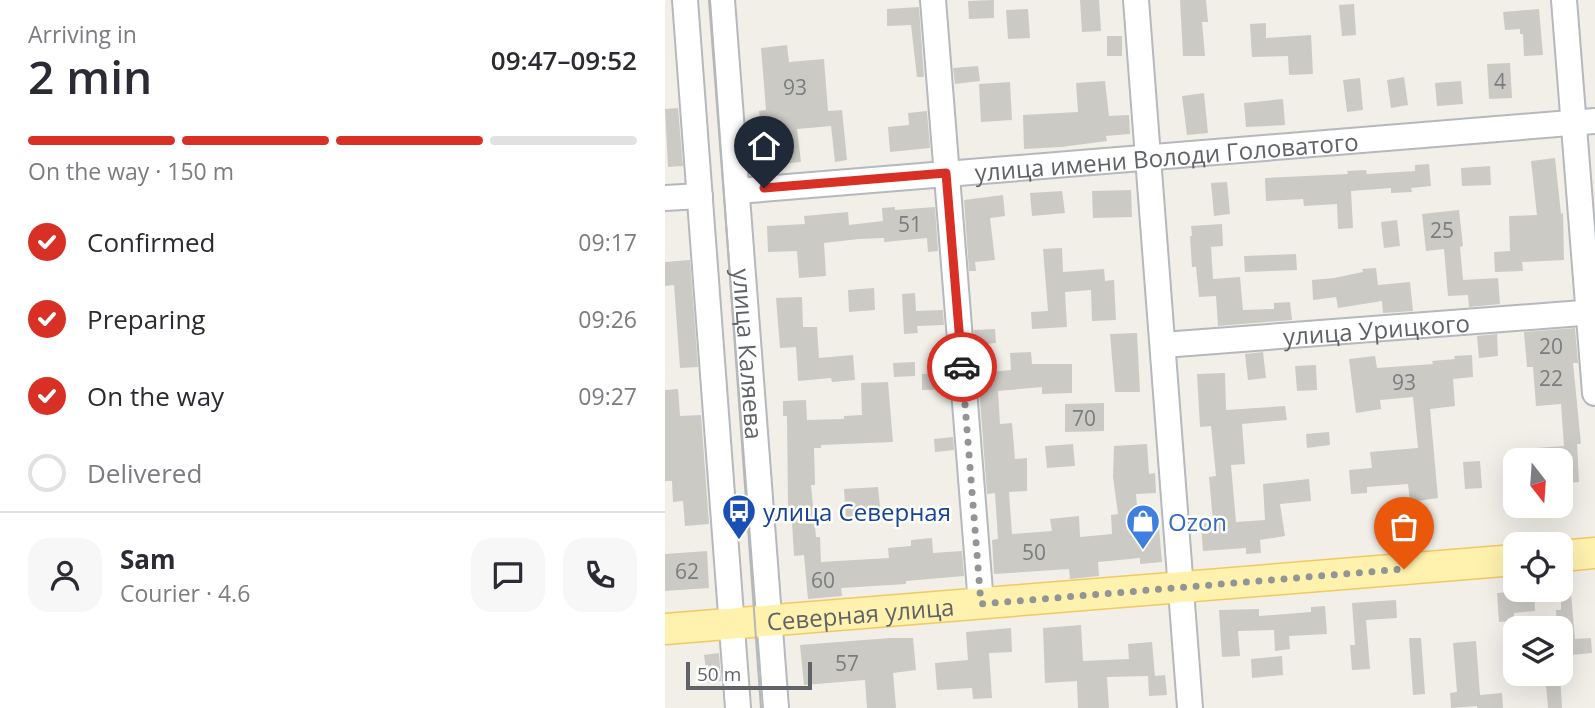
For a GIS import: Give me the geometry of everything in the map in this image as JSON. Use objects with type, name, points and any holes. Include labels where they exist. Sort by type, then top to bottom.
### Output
[{"type":"main road","points":[[1573,555],[1595,553]]},
{"type":"main road","name":"Северная улица","points":[[665,629],[1503,561]]},
{"type":"street","name":"улица Каляева","points":[[685,0],[738,708]]},
{"type":"street","name":"улица Каляева","points":[[722,0],[776,708]]},
{"type":"street","points":[[933,0],[981,604]]},
{"type":"street","points":[[1136,0],[1190,708]]},
{"type":"street","points":[[1564,0],[1585,121],[1595,393]]},
{"type":"street","name":"улица имени Володи Головатого","points":[[738,191],[1585,121]]},
{"type":"street","points":[[665,198],[700,196]]},
{"type":"street","name":"улица Урицкого","points":[[1163,345],[1591,312]]},
{"type":"building","points":[[994,0],[994,18],[969,19],[968,1]]},
{"type":"building","points":[[1080,0],[1099,0],[1101,31],[1082,32]]},
{"type":"building","points":[[1180,0],[1206,0],[1208,22],[1202,22],[1205,56],[1183,56]]},
{"type":"building","points":[[1354,4],[1356,35],[1342,36],[1339,5]]},
{"type":"building","points":[[919,7],[924,77],[917,77],[911,25],[887,26],[887,9]]},
{"type":"building","points":[[1028,9],[1030,38],[1008,39],[1006,10]]},
{"type":"building","points":[[1539,9],[1543,55],[1524,56],[1523,34],[1520,34],[1520,29],[1505,30],[1503,12]]},
{"type":"building","points":[[1266,23],[1266,38],[1311,35],[1313,74],[1289,75],[1288,56],[1252,57],[1250,24]]},
{"type":"building","points":[[1107,36],[1122,36],[1122,56],[1107,56]]},
{"type":"building","points":[[787,45],[789,62],[824,59],[828,111],[842,110],[847,160],[835,162],[831,126],[797,129],[801,162],[766,165],[759,111],[766,110],[761,48]]},
{"type":"building","points":[[1510,63],[1512,98],[1489,99],[1487,64]]},
{"type":"building","points":[[978,66],[980,81],[955,84],[953,68]]},
{"type":"building","points":[[1404,77],[1408,105],[1391,108],[1387,80]]},
{"type":"building","points":[[1360,78],[1363,110],[1347,112],[1343,80]]},
{"type":"building","points":[[1105,81],[1109,116],[1129,115],[1130,134],[1106,136],[1107,141],[1024,149],[1023,115],[1078,112],[1076,83]]},
{"type":"building","points":[[1461,81],[1463,104],[1437,106],[1435,83]]},
{"type":"building","points":[[1010,82],[1012,120],[981,122],[979,84]]},
{"type":"building","points":[[1204,93],[1208,133],[1187,135],[1182,96]]},
{"type":"building","points":[[1283,99],[1285,125],[1246,127],[1244,103]]},
{"type":"building","points":[[678,108],[683,166],[668,167],[665,109]]},
{"type":"building","points":[[927,111],[930,148],[890,152],[888,127],[909,125],[908,113]]},
{"type":"building","points":[[1555,158],[1561,214],[1563,213],[1564,260],[1522,262],[1523,271],[1495,272],[1494,252],[1510,251],[1509,216],[1537,215],[1531,161]]},
{"type":"building","points":[[1429,164],[1431,186],[1411,188],[1412,192],[1391,193],[1391,188],[1351,191],[1353,228],[1338,229],[1337,204],[1304,206],[1303,199],[1266,201],[1265,178],[1348,174],[1347,171],[1366,170],[1367,174],[1415,171],[1415,165]]},
{"type":"building","points":[[1490,166],[1491,185],[1462,186],[1461,168]]},
{"type":"building","points":[[1227,182],[1230,214],[1214,216],[1211,183]]},
{"type":"building","points":[[1131,190],[1132,217],[1093,218],[1092,191]]},
{"type":"building","points":[[1062,191],[1065,213],[1032,216],[1030,193]]},
{"type":"building","points":[[1003,195],[1005,216],[990,218],[995,260],[975,262],[976,271],[969,271],[964,200]]},
{"type":"building","points":[[895,207],[895,210],[935,207],[938,251],[928,252],[927,238],[884,242],[884,238],[859,239],[824,243],[826,276],[799,278],[797,251],[768,252],[767,226],[805,224],[804,216],[848,212],[849,225],[883,221],[882,208]]},
{"type":"building","points":[[1459,210],[1463,280],[1498,278],[1500,304],[1469,307],[1468,295],[1448,296],[1444,249],[1426,251],[1422,214]]},
{"type":"building","points":[[1397,220],[1400,246],[1384,248],[1381,222]]},
{"type":"building","points":[[1222,224],[1223,246],[1211,247],[1213,279],[1240,277],[1243,310],[1274,309],[1274,303],[1290,302],[1292,320],[1218,326],[1216,296],[1199,297],[1196,267],[1192,267],[1190,236],[1191,226]]},
{"type":"building","points":[[1062,248],[1063,272],[1104,269],[1105,281],[1114,280],[1116,320],[1092,321],[1091,290],[1065,292],[1067,327],[1032,329],[1031,312],[1048,311],[1043,249]]},
{"type":"building","points":[[1296,254],[1297,270],[1245,272],[1244,256]]},
{"type":"building","points":[[690,260],[698,367],[680,368],[674,285],[665,286],[665,262]]},
{"type":"building","points":[[1376,268],[1378,285],[1410,282],[1413,311],[1383,313],[1382,301],[1338,308],[1336,297],[1313,300],[1312,280]]},
{"type":"building","points":[[874,288],[875,310],[849,312],[848,290]]},
{"type":"building","points":[[915,293],[916,311],[943,310],[944,325],[917,326],[918,333],[904,334],[902,294]]},
{"type":"building","points":[[802,297],[803,327],[817,327],[819,358],[853,355],[855,380],[832,382],[831,378],[798,381],[796,347],[780,348],[776,298]]},
{"type":"building","points":[[1575,328],[1578,363],[1573,363],[1581,444],[1577,444],[1579,482],[1573,482],[1573,448],[1536,448],[1564,446],[1561,404],[1536,406],[1533,367],[1527,367],[1524,332]]},
{"type":"building","points":[[995,329],[996,343],[975,345],[974,330]]},
{"type":"building","points":[[1137,333],[1140,392],[1115,392],[1110,334]]},
{"type":"building","points":[[1497,334],[1498,356],[1479,358],[1477,336]]},
{"type":"building","points":[[1031,352],[1032,364],[1072,364],[1072,393],[1042,394],[1042,387],[998,391],[1000,424],[1012,423],[1015,459],[1027,458],[1027,491],[1009,492],[1012,534],[1052,531],[1050,519],[1079,516],[1080,537],[1112,534],[1111,515],[1118,514],[1113,477],[1114,446],[1147,444],[1149,474],[1155,473],[1156,493],[1136,494],[1139,530],[1159,528],[1162,562],[1140,564],[1140,558],[1098,562],[1099,576],[1070,579],[1069,569],[994,574],[992,540],[998,539],[995,493],[987,494],[978,373],[1011,370],[1010,353]]},
{"type":"building","points":[[1263,352],[1266,378],[1248,380],[1245,354]]},
{"type":"building","points":[[1472,355],[1473,377],[1453,379],[1455,406],[1430,409],[1438,498],[1410,502],[1408,484],[1367,487],[1367,493],[1351,494],[1349,470],[1372,468],[1370,452],[1418,448],[1413,397],[1380,400],[1381,409],[1356,413],[1349,359],[1375,356],[1377,368],[1433,364],[1432,361]]},
{"type":"building","points":[[915,362],[915,376],[894,377],[893,363]]},
{"type":"building","points":[[1316,365],[1317,390],[1297,391],[1295,366]]},
{"type":"building","points":[[948,373],[949,389],[922,390],[922,374]]},
{"type":"building","points":[[1225,373],[1226,410],[1285,406],[1287,420],[1242,424],[1245,464],[1231,465],[1236,522],[1265,520],[1263,484],[1309,479],[1311,501],[1280,504],[1285,536],[1260,540],[1261,553],[1246,554],[1246,548],[1203,551],[1201,524],[1213,522],[1209,477],[1216,476],[1211,426],[1200,427],[1197,374]]},
{"type":"building","points":[[888,382],[893,442],[821,445],[821,448],[814,448],[815,485],[811,485],[816,537],[820,537],[821,562],[889,558],[888,548],[911,546],[911,540],[932,538],[933,553],[962,551],[964,576],[906,581],[906,584],[841,588],[842,596],[808,599],[804,555],[794,556],[788,506],[787,416],[783,416],[783,401],[806,400],[807,420],[844,419],[844,416],[862,415],[861,383]]},
{"type":"building","points":[[678,389],[680,416],[701,415],[709,524],[685,526],[683,501],[673,502],[672,481],[665,481],[665,390]]},
{"type":"building","points":[[1104,403],[1104,431],[1065,432],[1065,404]]},
{"type":"building","points":[[1329,432],[1330,445],[1307,448],[1306,434]]},
{"type":"building","points":[[953,437],[954,450],[935,452],[934,439]]},
{"type":"building","points":[[1073,444],[1075,466],[1047,468],[1045,446]]},
{"type":"building","points":[[1480,461],[1482,488],[1465,489],[1463,462]]},
{"type":"building","points":[[878,487],[881,517],[846,520],[844,489]]},
{"type":"building","points":[[707,551],[709,588],[665,591],[665,554]]},
{"type":"building","points":[[1497,593],[1503,593],[1503,602],[1535,602],[1535,611],[1503,616],[1503,622],[1499,622]]},
{"type":"building","points":[[1396,600],[1397,618],[1366,620],[1370,669],[1352,670],[1350,645],[1355,645],[1352,603]]},
{"type":"building","points":[[1561,602],[1572,602],[1573,616],[1556,616],[1556,610],[1561,610]]},
{"type":"building","points":[[1325,606],[1327,634],[1289,636],[1290,649],[1275,651],[1274,630],[1238,631],[1240,656],[1222,657],[1219,610],[1259,609],[1259,616],[1311,612],[1311,607]]},
{"type":"building","points":[[1573,616],[1575,639],[1591,638],[1592,653],[1573,655]]},
{"type":"building","points":[[1081,625],[1083,661],[1129,659],[1128,644],[1152,642],[1155,676],[1165,675],[1167,695],[1149,696],[1148,676],[1107,677],[1109,708],[1078,708],[1077,681],[1045,683],[1043,628]]},
{"type":"building","points":[[1011,628],[1012,652],[989,653],[992,698],[973,699],[972,688],[937,690],[935,663],[968,660],[966,632]]},
{"type":"building","points":[[913,638],[916,670],[893,673],[896,708],[867,708],[865,680],[804,685],[800,645]]},
{"type":"building","points":[[1409,638],[1421,638],[1425,694],[1413,695]]},
{"type":"building","points":[[1476,641],[1480,695],[1502,693],[1503,708],[1451,708],[1450,693],[1457,692],[1453,643]]},
{"type":"building","points":[[719,653],[721,681],[708,683],[704,655]]},
{"type":"building","points":[[1282,656],[1283,675],[1252,678],[1251,659]]},
{"type":"building","points":[[1546,686],[1561,686],[1562,708],[1548,708]]},
{"type":"tram line","points":[[710,0],[761,708]]},
{"type":"way so far","points":[[962,367],[981,604],[1404,569]]},
{"type":"place","name":"улица Северная","points":[[739,541]]},
{"type":"place","name":"Ozon","points":[[1143,551]]},
{"type":"route","points":[[764,188],[946,173],[962,367]]}]
